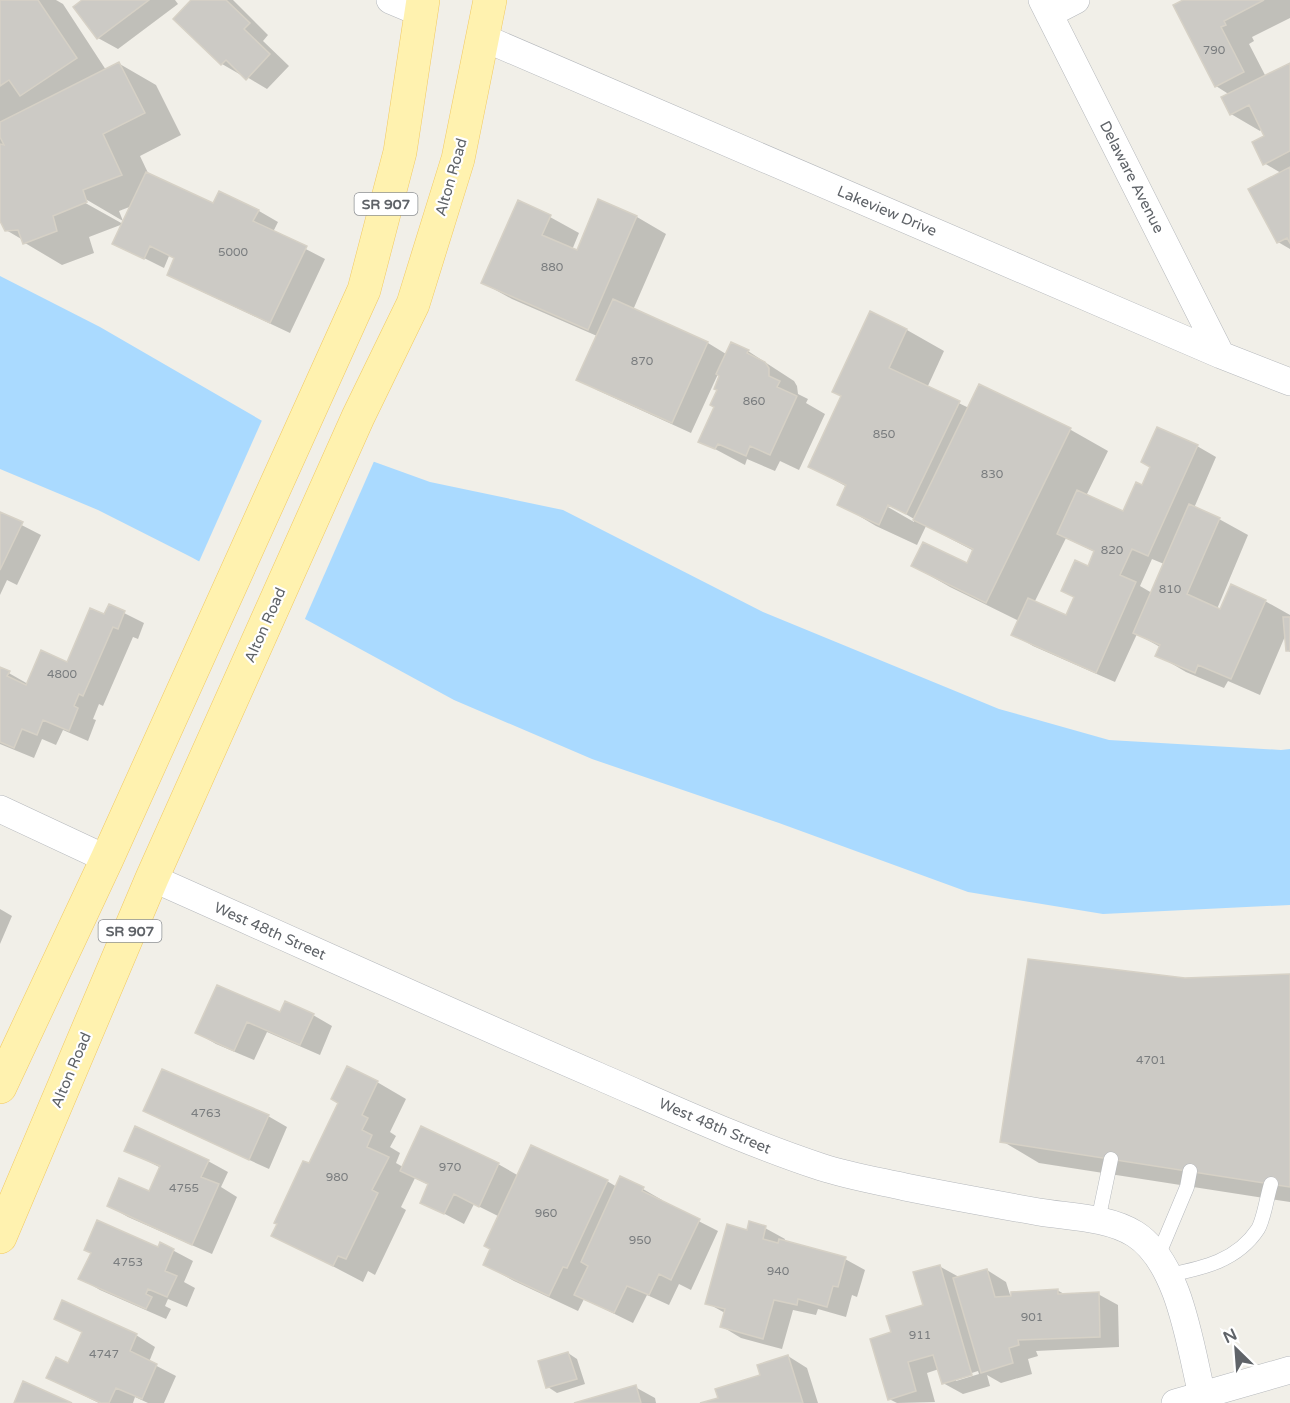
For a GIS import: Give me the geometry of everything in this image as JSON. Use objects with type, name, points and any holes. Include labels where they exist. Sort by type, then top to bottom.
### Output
[{"type":"main road","name":"Alton Road","points":[[0,1237],[152,878],[358,417],[413,304],[458,159],[490,0]]},
{"type":"main road","name":"SR 907","points":[[0,1087],[107,859],[364,290],[400,152],[422,7]]},
{"type":"street","points":[[390,0],[422,7]]},
{"type":"street","points":[[1045,7],[1076,0]]},
{"type":"street","name":"Delaware Avenue","points":[[1045,7],[1221,355]]},
{"type":"street","name":"Lakeview Drive","points":[[484,38],[1221,355],[1290,382]]},
{"type":"street","points":[[0,809],[107,859]]},
{"type":"street","name":"West 48th Street","points":[[152,878],[536,1050],[771,1149],[824,1168],[875,1181],[965,1199],[1098,1221],[1135,1234],[1164,1266],[1190,1343],[1202,1395]]},
{"type":"street","points":[[1174,1403],[1290,1370]]},
{"type":"lane","points":[[1098,1221],[1111,1159]]},
{"type":"lane","points":[[1190,1171],[1164,1266],[1208,1267],[1236,1252],[1259,1228],[1271,1184]]},
{"type":"water","points":[[0,276],[100,327],[264,422],[430,482],[563,510],[763,612],[999,709],[1109,740],[1290,749],[1290,905],[1103,914],[968,892],[779,823],[592,759],[454,700],[191,557],[98,510],[0,469]]},
{"type":"pier","points":[[263,418],[375,459],[304,621],[198,564]]},
{"type":"building","points":[[0,0],[38,0],[77,58],[20,96],[9,80],[0,86]]},
{"type":"building","points":[[82,0],[149,0],[97,39],[73,7]]},
{"type":"building","points":[[191,0],[226,0],[250,23],[244,29],[270,54],[246,80],[226,60],[221,65],[173,19]]},
{"type":"building","points":[[1183,0],[1264,0],[1224,21],[1226,25],[1221,27],[1244,72],[1215,87],[1173,5]]},
{"type":"building","points":[[119,62],[145,113],[103,134],[122,175],[83,190],[87,202],[53,216],[57,231],[23,244],[18,230],[5,231],[0,221],[0,144],[4,145],[0,137],[0,122]]},
{"type":"building","points":[[1290,63],[1290,151],[1263,165],[1252,142],[1264,136],[1249,105],[1230,115],[1221,97]]},
{"type":"building","points":[[1290,167],[1290,243],[1287,238],[1277,243],[1248,189]]},
{"type":"building","points":[[146,172],[213,203],[219,191],[259,210],[253,221],[307,246],[270,323],[167,275],[174,258],[150,246],[144,259],[112,244]]},
{"type":"building","points":[[598,199],[637,216],[588,330],[481,283],[518,200],[551,215],[542,235],[577,250]]},
{"type":"building","points":[[613,299],[708,342],[672,423],[576,380]]},
{"type":"building","points":[[870,311],[907,329],[889,368],[960,401],[906,514],[888,505],[879,525],[837,505],[846,485],[808,467],[841,396],[832,392]]},
{"type":"building","points":[[731,342],[749,350],[747,353],[765,362],[769,368],[769,376],[780,381],[777,387],[797,396],[770,455],[750,446],[746,456],[718,444],[715,449],[698,442],[714,407],[710,405],[717,390],[714,389],[719,376],[716,374]]},
{"type":"building","points":[[979,384],[1071,428],[986,603],[911,566],[923,542],[967,563],[973,549],[913,520]]},
{"type":"building","points":[[1157,427],[1198,445],[1148,556],[1132,549],[1120,575],[1136,582],[1096,673],[1011,635],[1028,598],[1066,615],[1074,597],[1061,591],[1075,560],[1088,566],[1094,551],[1057,534],[1077,490],[1123,511],[1136,482],[1142,485],[1150,467],[1141,462]]},
{"type":"building","points":[[1189,504],[1220,518],[1187,594],[1220,609],[1231,584],[1266,600],[1231,679],[1198,665],[1195,673],[1155,656],[1160,645],[1133,633]]},
{"type":"building","points":[[0,512],[23,522],[0,570]]},
{"type":"building","points":[[109,604],[125,611],[118,629],[113,627],[83,696],[79,694],[74,706],[78,708],[69,731],[43,720],[37,735],[22,729],[14,748],[0,742],[0,667],[10,671],[7,676],[26,685],[41,650],[67,662],[90,608],[104,614]]},
{"type":"building","points":[[1283,617],[1290,617],[1290,651],[1286,651]]},
{"type":"building","points":[[1028,959],[1185,978],[1290,974],[1290,1187],[1000,1142]]},
{"type":"building","points":[[217,985],[280,1012],[285,1001],[314,1014],[300,1045],[247,1022],[234,1051],[195,1033]]},
{"type":"building","points":[[347,1066],[378,1081],[362,1115],[368,1118],[362,1130],[372,1135],[367,1147],[389,1157],[372,1190],[378,1193],[346,1259],[338,1256],[333,1266],[271,1236],[277,1224],[274,1223],[303,1161],[309,1163],[338,1103],[331,1099]]},
{"type":"building","points":[[162,1069],[269,1115],[249,1160],[143,1111]]},
{"type":"building","points":[[135,1126],[209,1160],[201,1177],[219,1184],[192,1245],[107,1206],[119,1178],[149,1191],[160,1166],[124,1151]]},
{"type":"building","points":[[421,1126],[499,1163],[479,1207],[454,1194],[444,1214],[420,1203],[428,1184],[400,1171]]},
{"type":"building","points":[[531,1145],[608,1180],[567,1268],[563,1267],[549,1296],[483,1265],[490,1249],[484,1246]]},
{"type":"building","points":[[620,1176],[644,1187],[642,1191],[700,1219],[671,1280],[659,1274],[649,1295],[627,1286],[614,1313],[574,1295],[588,1266],[581,1262]]},
{"type":"building","points":[[97,1220],[158,1247],[160,1242],[174,1249],[165,1271],[177,1276],[167,1297],[148,1289],[146,1294],[152,1297],[146,1309],[78,1279],[91,1253],[84,1250]]},
{"type":"building","points":[[749,1221],[766,1226],[763,1239],[778,1243],[779,1239],[846,1257],[838,1287],[833,1286],[827,1307],[798,1299],[797,1305],[774,1300],[763,1339],[720,1327],[725,1309],[705,1304],[727,1224],[747,1230]]},
{"type":"building","points":[[940,1265],[972,1375],[942,1384],[933,1355],[908,1362],[916,1391],[888,1400],[870,1339],[891,1332],[886,1316],[923,1305],[913,1272]]},
{"type":"building","points":[[987,1269],[995,1297],[1011,1296],[1011,1292],[1058,1289],[1058,1294],[1099,1292],[1100,1337],[1018,1340],[1019,1345],[1009,1348],[1013,1363],[981,1373],[953,1278]]},
{"type":"building","points":[[62,1300],[137,1334],[130,1351],[157,1364],[142,1399],[116,1388],[109,1403],[101,1403],[46,1378],[56,1357],[68,1363],[82,1332],[54,1319]]},
{"type":"building","points":[[568,1352],[577,1379],[546,1388],[538,1361]]},
{"type":"building","points":[[788,1355],[803,1403],[700,1403],[718,1398],[715,1389],[760,1375],[757,1365]]},
{"type":"building","points":[[23,1381],[72,1403],[14,1403]]},
{"type":"building","points":[[636,1385],[641,1403],[574,1403]]}]
